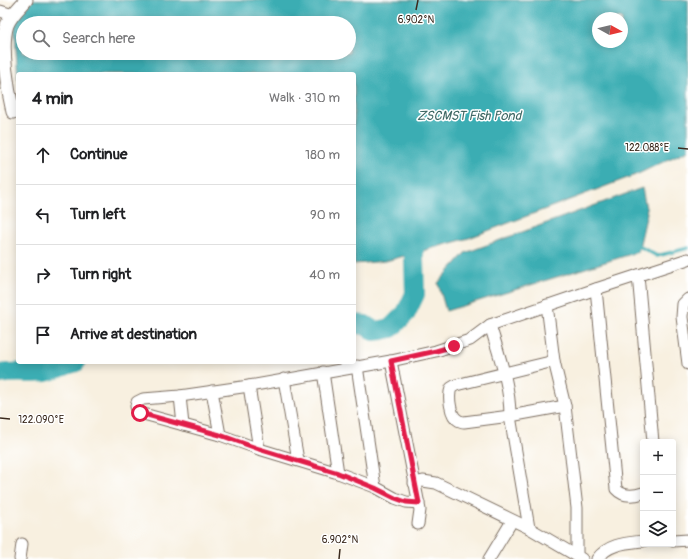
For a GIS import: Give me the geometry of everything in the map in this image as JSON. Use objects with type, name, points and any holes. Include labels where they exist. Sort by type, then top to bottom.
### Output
[{"type":"street","points":[[16,115],[4,90],[2,48],[5,32],[13,15],[26,0]]},
{"type":"street","points":[[0,10],[13,15]]},
{"type":"street","points":[[0,107],[16,115]]},
{"type":"street","points":[[419,503],[406,502],[338,473],[298,460],[259,449],[220,435],[140,413],[137,411],[137,402],[140,400],[248,386],[391,361],[436,351],[470,340],[490,325],[596,288],[688,259]]},
{"type":"street","points":[[638,275],[653,439]]},
{"type":"street","points":[[596,288],[616,490],[620,494],[627,495],[640,493]]},
{"type":"street","points":[[688,299],[683,304],[682,317],[688,364]]},
{"type":"street","points":[[547,305],[554,360],[565,406],[577,508],[579,557]]},
{"type":"street","points":[[490,325],[510,400],[510,416],[529,528]]},
{"type":"street","points":[[554,360],[504,374],[456,385],[450,388],[450,404],[454,417],[458,421],[464,422],[510,416],[565,406]]},
{"type":"street","points":[[391,361],[419,503],[420,516],[418,524]]},
{"type":"street","points":[[357,366],[375,488]]},
{"type":"street","points":[[323,372],[338,473]]},
{"type":"street","points":[[284,379],[298,460]]},
{"type":"street","points":[[248,386],[259,449]]},
{"type":"street","points":[[212,391],[220,435]]},
{"type":"street","points":[[180,396],[183,425]]},
{"type":"street","points":[[414,482],[436,482],[454,490],[512,521],[529,528],[579,557]]},
{"type":"street","points":[[490,559],[512,521]]},
{"type":"street","points":[[676,541],[688,540]]},
{"type":"street","points":[[597,559],[610,547],[621,544],[640,542]]},
{"type":"street","points":[[20,559],[22,544]]},
{"type":"water","name":"ZSCMST Fish Pond","points":[[33,0],[688,0],[688,150],[638,174],[469,238],[386,261],[356,264],[356,72],[18,72],[17,60],[356,60],[356,16],[19,16]]},
{"type":"water","name":"ZSCMST Fish Pond","points":[[16,19],[16,50],[14,21]]},
{"type":"water","points":[[642,188],[647,213],[638,252],[446,311],[438,283],[465,253]]},
{"type":"waterway","points":[[356,324],[365,325],[374,331],[391,328],[406,313],[415,294],[413,226]]},
{"type":"waterway","points":[[639,246],[657,256],[688,248]]},
{"type":"waterway","points":[[0,374],[45,372],[70,364]]},
{"type":"route","points":[[140,413],[220,435],[259,449],[298,460],[338,473],[406,502],[419,503],[391,361],[454,346]]}]
